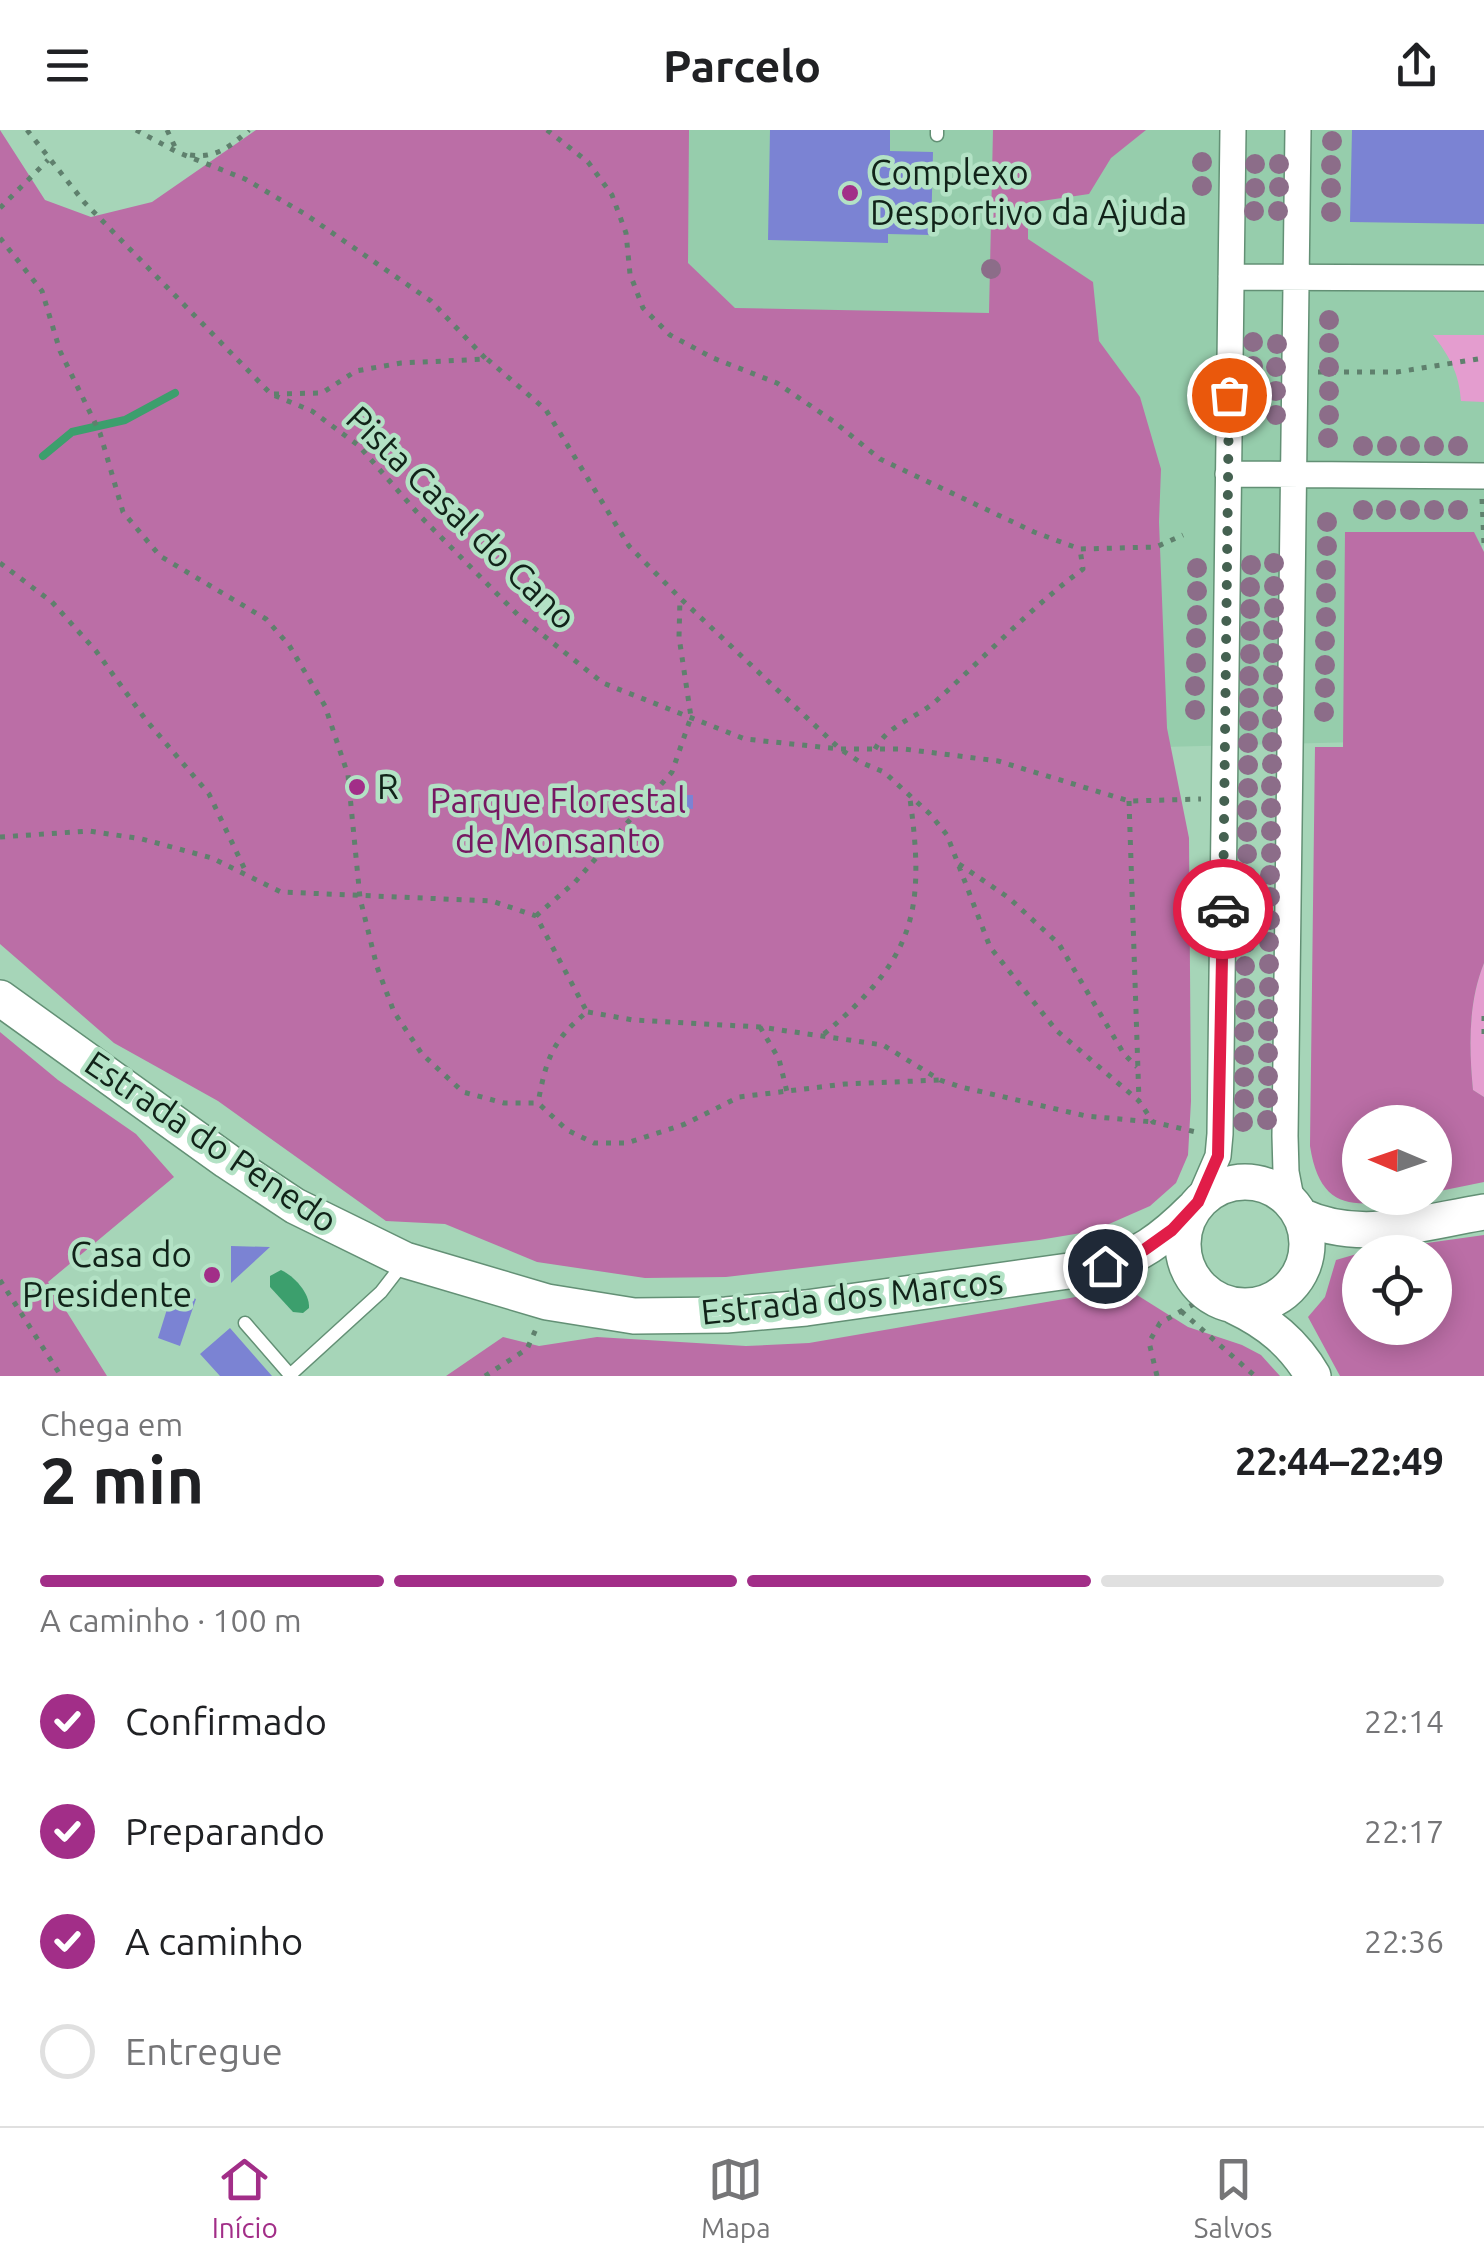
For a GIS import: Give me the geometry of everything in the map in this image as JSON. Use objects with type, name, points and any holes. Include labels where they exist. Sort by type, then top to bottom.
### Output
[{"type":"street","points":[[1232,130],[1220,1134],[1218,1156],[1186,1224],[1184,1258],[1206,1300],[1254,1306],[1288,1289],[1300,1273],[1307,1235],[1286,1172],[1285,1136],[1298,130]]},
{"type":"street","points":[[1231,277],[1484,278]]},
{"type":"street","points":[[1228,474],[1483,476]]},
{"type":"street","name":"Estrada do Penedo","points":[[0,998],[227,1162],[295,1206],[405,1260],[547,1302]]},
{"type":"street","points":[[1196,1206],[1215,1189],[1235,1182],[1256,1182],[1276,1190],[1297,1210],[1324,1227],[1349,1232],[1484,1212]]},
{"type":"street","name":"Estrada dos Marcos","points":[[547,1302],[634,1316],[726,1315],[806,1308],[1097,1267],[1158,1242],[1196,1206]]},
{"type":"street","name":"Estrada dos Marcos","points":[[1097,1267],[1145,1268],[1174,1276],[1206,1300],[1279,1333],[1313,1376]]},
{"type":"lane","points":[[244,1324],[291,1376],[381,1292],[405,1260]]},
{"type":"path","name":"Pista Casal do Cano","points":[[27,130],[84,202],[271,394],[312,412],[358,446],[422,518],[519,616],[604,683],[745,739],[840,748],[904,749],[998,761],[1128,801],[1224,798]]},
{"type":"path","points":[[136,130],[245,179],[305,214],[431,301],[487,360],[546,410],[629,546],[840,748],[884,772],[947,835],[990,946],[1056,1030],[1139,1101],[1153,1122]]},
{"type":"path","points":[[167,130],[178,152]]},
{"type":"path","points":[[178,152],[202,157],[219,152],[249,130]]},
{"type":"path","points":[[546,130],[588,162],[612,195],[626,233],[630,274],[643,308],[670,336],[777,383],[880,459],[1080,550],[1156,547],[1183,535]]},
{"type":"path","points":[[0,208],[48,160]]},
{"type":"path","points":[[0,238],[42,291],[60,351],[100,433],[123,512],[160,556],[266,620],[289,645],[324,706],[348,776],[360,898],[377,968],[394,1012],[422,1054],[464,1092],[504,1103],[538,1103],[567,1130],[594,1143],[627,1143],[684,1124],[739,1098],[898,1080],[940,1080],[1086,1116],[1153,1122],[1200,1133]]},
{"type":"path","points":[[1295,372],[1398,372],[1484,358]]},
{"type":"path","points":[[271,394],[322,393],[356,371],[401,362],[487,360]]},
{"type":"path","points":[[1483,476],[1484,544]]},
{"type":"path","points":[[875,749],[884,734],[932,704],[1039,601],[1083,569],[1080,550]]},
{"type":"path","points":[[0,563],[52,602],[96,651],[146,720],[209,794],[248,876]]},
{"type":"path","points":[[536,916],[575,882],[672,772],[691,717],[679,636],[680,598]]},
{"type":"path","points":[[822,1036],[881,980],[904,944],[915,907],[915,835],[910,796]]},
{"type":"path","points":[[1128,801],[1139,1101]]},
{"type":"path","points":[[0,837],[89,832],[124,836],[212,858],[281,892],[492,901],[536,916],[587,1012]]},
{"type":"path","points":[[957,863],[1009,898],[1060,944],[1124,1054],[1137,1068]]},
{"type":"path","points":[[538,1103],[547,1058],[567,1028],[587,1012],[633,1020],[760,1027],[883,1045],[940,1080]]},
{"type":"path","points":[[1484,1016],[1484,1037]]},
{"type":"path","points":[[760,1027],[779,1058],[787,1092]]},
{"type":"path","points":[[0,1280],[61,1376]]},
{"type":"path","points":[[1157,1376],[1149,1342],[1160,1323],[1206,1300],[1256,1376]]},
{"type":"path","points":[[485,1376],[527,1349]]},
{"type":"shaded area","points":[[686,130],[1484,130],[1484,543],[1359,742],[1162,747],[682,317]]},
{"type":"shaded area","points":[[1433,335],[1484,335],[1484,402],[1461,401],[1453,366]]},
{"type":"shaded area","points":[[1484,963],[1484,1097],[1473,1090],[1471,1042],[1472,1010]]},
{"type":"shaded area","points":[[281,1270],[304,1291],[309,1308],[303,1313],[293,1312],[270,1287],[270,1276]]},
{"type":"green space","name":"Parque Florestal de Monsanto","points":[[0,130],[45,200],[91,217],[152,202],[256,130],[689,130],[688,263],[735,308],[989,313],[993,130],[1146,130],[1111,158],[1089,194],[1028,203],[1028,239],[1093,282],[1099,341],[1140,397],[1161,469],[1159,522],[1167,728],[1189,838],[1191,1101],[1188,1155],[1176,1183],[1150,1206],[1093,1231],[1039,1240],[726,1277],[645,1278],[537,1262],[445,1224],[386,1221],[218,1101],[114,1043],[0,944]]},
{"type":"green space","points":[[1345,532],[1474,532],[1484,552],[1484,963],[1472,1009],[1471,1041],[1473,1090],[1484,1097],[1484,1182],[1452,1189],[1452,1105],[1342,1105],[1342,1200],[1322,1183],[1315,1167],[1310,1146],[1315,747],[1343,747]]},
{"type":"green space","points":[[0,1032],[58,1080],[136,1134],[174,1177],[48,1282],[107,1376],[0,1376]]},
{"type":"green space","points":[[1484,1235],[1484,1376],[1340,1376],[1308,1317],[1325,1297],[1336,1260],[1342,1258],[1342,1345],[1452,1345],[1452,1239]]},
{"type":"green space","points":[[1099,1293],[1137,1295],[1188,1327],[1261,1355],[1280,1376],[446,1376],[503,1337],[539,1346],[597,1337],[746,1346],[809,1343]]},
{"type":"building","name":"Complexo Desportivo da Ajuda","points":[[770,130],[890,130],[890,151],[933,152],[931,235],[888,234],[888,243],[768,240]]},
{"type":"building","points":[[1352,130],[1484,130],[1484,224],[1350,222]]},
{"type":"building","points":[[679,795],[693,795],[693,809],[679,808]]},
{"type":"building","points":[[231,1246],[270,1247],[231,1283]]},
{"type":"building","points":[[173,1290],[196,1299],[180,1346],[158,1338]]},
{"type":"building","points":[[230,1328],[272,1376],[220,1376],[200,1354]]},
{"type":"waterway","points":[[43,456],[72,432],[125,420],[175,393]]},
{"type":"way so far","points":[[1223,909],[1229,395]]},
{"type":"place","name":"Complexo Desportivo da Ajuda","points":[[850,193]]},
{"type":"place","name":"R","points":[[357,787]]},
{"type":"place","name":"Casa do Presidente","points":[[212,1275]]},
{"type":"route","points":[[1105,1266],[1144,1250],[1172,1230],[1198,1202],[1218,1156],[1223,909]]}]
